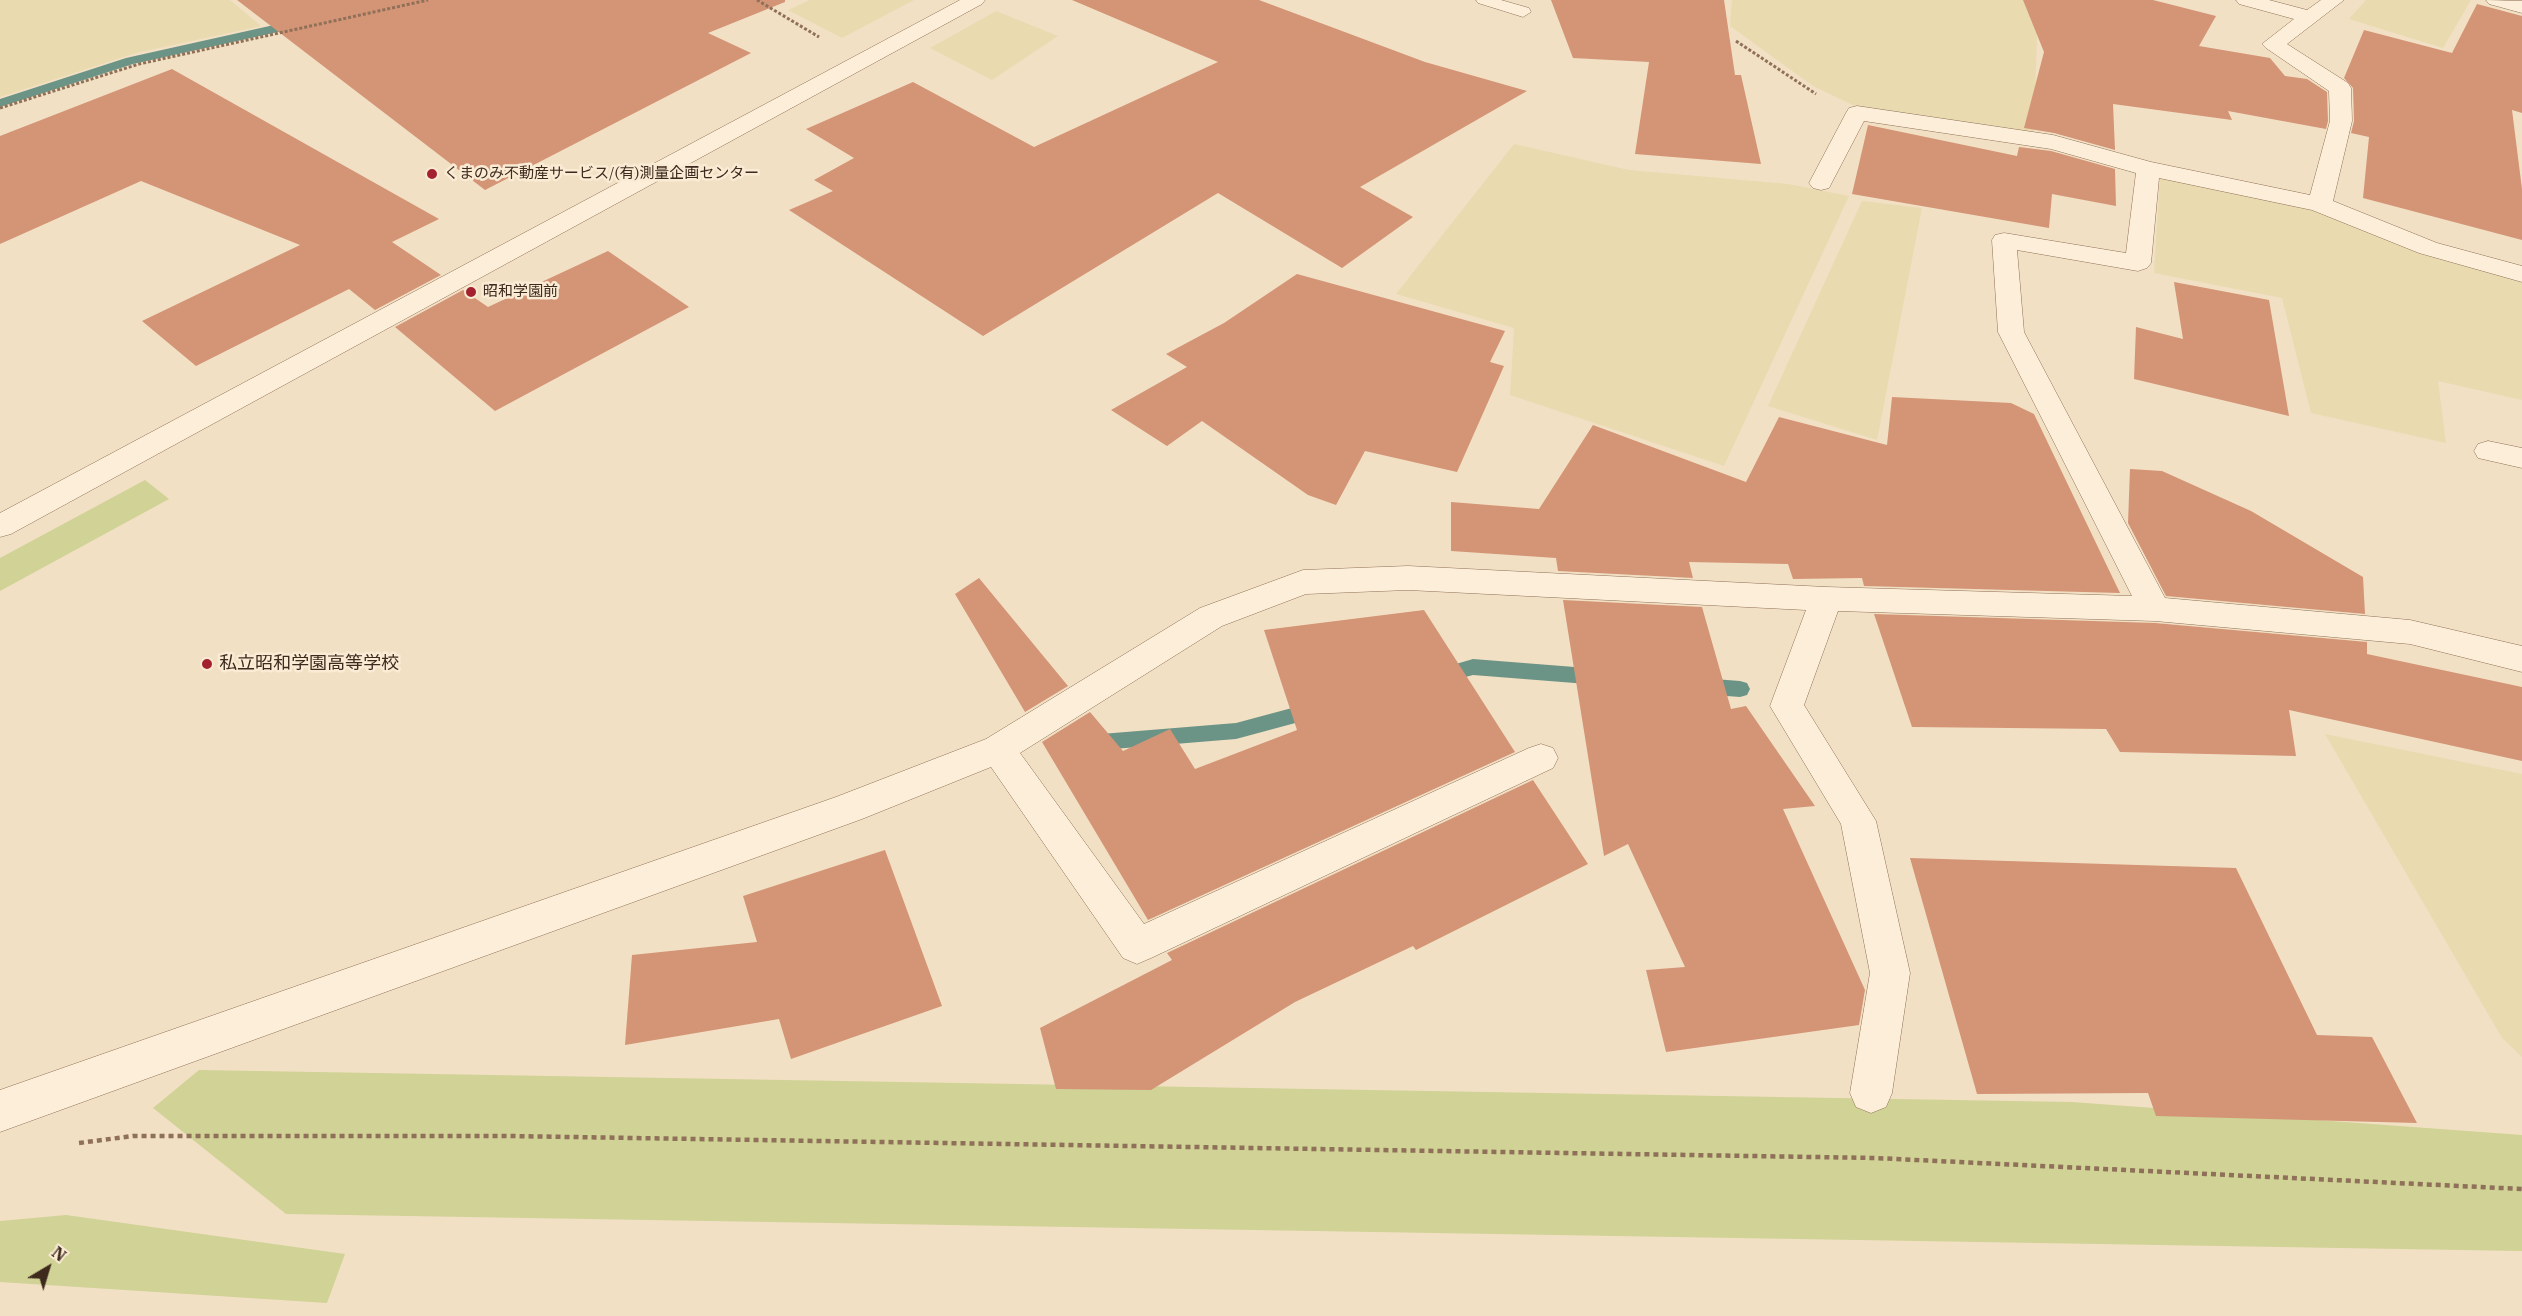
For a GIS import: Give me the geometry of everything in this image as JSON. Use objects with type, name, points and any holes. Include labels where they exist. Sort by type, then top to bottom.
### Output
[{"type":"street","points":[[0,526],[975,0]]},
{"type":"street","points":[[2246,0],[2310,17]]},
{"type":"street","points":[[2320,204],[2341,121],[2340,88],[2273,44],[2334,0]]},
{"type":"street","points":[[2496,0],[2522,7]]},
{"type":"street","points":[[1821,183],[1857,113],[2053,142],[2148,169],[2236,185],[2320,204],[2428,248],[2522,274]]},
{"type":"street","points":[[2148,169],[2138,263],[2004,240],[2011,332],[2155,609]]},
{"type":"street","points":[[2488,451],[2522,458]]},
{"type":"street","points":[[0,1111],[849,808],[998,749],[1211,617],[1303,582],[1408,578],[1827,599],[2155,609],[2410,633],[2522,658]]},
{"type":"street","points":[[1827,599],[1787,706],[1858,821],[1861,832],[1890,973],[1871,1093]]},
{"type":"street","points":[[998,749],[1137,946],[1541,758]]},
{"type":"lane","points":[[1484,0],[1523,12]]},
{"type":"path","points":[[0,108],[139,64],[428,0]]},
{"type":"path","points":[[758,0],[862,62]]},
{"type":"path","points":[[1736,41],[1830,103],[1857,113]]},
{"type":"path","points":[[133,1136],[509,1136],[1863,1158],[2522,1189]]},
{"type":"shaded area","points":[[0,0],[230,0],[261,26],[136,53],[0,97]]},
{"type":"shaded area","points":[[810,0],[914,0],[842,38],[788,10]]},
{"type":"shaded area","points":[[1732,0],[2032,0],[2038,3],[2034,132],[1859,108],[1813,86],[1730,26]]},
{"type":"shaded area","points":[[2366,0],[2471,0],[2443,48],[2349,19]]},
{"type":"shaded area","points":[[996,11],[1058,36],[992,80],[930,48]]},
{"type":"shaded area","points":[[1514,144],[1629,170],[1788,184],[1849,196],[1724,466],[1510,395],[1514,328],[1396,294]]},
{"type":"shaded area","points":[[2160,176],[2320,208],[2428,256],[2522,281],[2522,400],[2438,381],[2446,443],[2311,413],[2282,298],[2154,273]]},
{"type":"shaded area","points":[[1862,201],[1922,208],[1877,440],[1768,406]]},
{"type":"shaded area","points":[[2325,734],[2522,774],[2522,1057],[2502,1038]]},
{"type":"green space","points":[[145,480],[169,499],[0,591],[0,558]]},
{"type":"green space","points":[[199,1070],[2072,1102],[2522,1135],[2522,1251],[286,1214],[153,1108]]},
{"type":"green space","points":[[66,1215],[345,1254],[327,1303],[0,1282],[0,1221]]},
{"type":"building","points":[[237,0],[785,0],[785,2],[708,33],[751,53],[485,190]]},
{"type":"building","points":[[1072,0],[1259,0],[1425,62],[1527,91],[1360,187],[1413,217],[1342,268],[1218,193],[983,336],[789,210],[833,191],[814,180],[854,158],[806,129],[913,82],[1034,147],[1218,62]]},
{"type":"building","points":[[1551,0],[1724,0],[1735,75],[1741,75],[1761,164],[1635,154],[1649,62],[1573,58]]},
{"type":"building","points":[[2023,0],[2153,0],[2216,16],[2199,46],[2270,58],[2285,76],[2307,79],[2327,92],[2326,129],[2228,111],[2232,120],[2113,104],[2115,150],[2054,133],[2024,128],[2044,52]]},
{"type":"building","points":[[2477,4],[2522,16],[2522,113],[2512,110],[2522,189],[2522,240],[2363,198],[2369,137],[2351,133],[2354,121],[2353,88],[2344,78],[2364,30],[2452,53]]},
{"type":"building","points":[[172,69],[439,219],[392,242],[441,275],[375,310],[349,289],[196,366],[142,321],[300,245],[141,181],[0,244],[0,136]]},
{"type":"building","points":[[1868,125],[2017,156],[2019,147],[2051,151],[2115,169],[2116,206],[2052,194],[2049,228],[1852,194]]},
{"type":"building","points":[[608,251],[689,307],[495,411],[395,327],[463,290],[488,307]]},
{"type":"building","points":[[1297,274],[1505,331],[1490,362],[1504,366],[1457,472],[1365,451],[1336,505],[1308,495],[1202,421],[1167,446],[1111,410],[1187,367],[1166,354],[1224,323]]},
{"type":"building","points":[[2174,282],[2269,300],[2289,416],[2134,379],[2136,327],[2183,339]]},
{"type":"building","points":[[1892,397],[2011,403],[2034,414],[2120,593],[1864,586],[1862,578],[1793,579],[1788,564],[1689,562],[1693,578],[1558,571],[1556,558],[1451,551],[1451,502],[1539,509],[1593,425],[1746,482],[1779,417],[1887,445]]},
{"type":"building","points":[[2130,469],[2162,471],[2251,511],[2363,577],[2365,614],[2166,596],[2128,523]]},
{"type":"building","points":[[979,578],[1068,686],[1025,712],[955,594]]},
{"type":"building","points":[[1563,600],[1702,607],[1731,709],[1746,706],[1815,806],[1783,809],[1865,990],[1859,1025],[1666,1052],[1646,970],[1685,967],[1628,844],[1604,856]]},
{"type":"building","points":[[1424,610],[1515,752],[1148,920],[1042,742],[1090,712],[1123,751],[1170,729],[1195,769],[1297,730],[1264,630]]},
{"type":"building","points":[[1874,614],[2155,623],[2367,642],[2367,654],[2522,687],[2522,761],[2289,710],[2296,756],[2120,752],[2106,729],[1912,727]]},
{"type":"building","points":[[1533,780],[1588,864],[1416,950],[1413,946],[1295,1002],[1151,1090],[1056,1089],[1040,1028],[1172,960],[1167,953]]},
{"type":"building","points":[[885,850],[942,1006],[791,1059],[779,1019],[625,1045],[632,955],[757,942],[743,896]]},
{"type":"building","points":[[1910,858],[2236,868],[2317,1035],[2372,1037],[2417,1123],[2156,1116],[2148,1093],[1977,1094]]},
{"type":"waterway","points":[[0,103],[130,61],[301,23]]},
{"type":"waterway","points":[[1439,676],[1473,667],[1600,677]]},
{"type":"waterway","points":[[1701,686],[1740,689]]},
{"type":"waterway","points":[[1089,743],[1236,731],[1318,709]]},
{"type":"place","name":"くまのみ不動産サービス/(有)測量企画センター","points":[[432,174]]},
{"type":"place","name":"昭和学園前","points":[[471,292]]},
{"type":"place","name":"私立昭和学園高等学校","points":[[207,664]]}]
